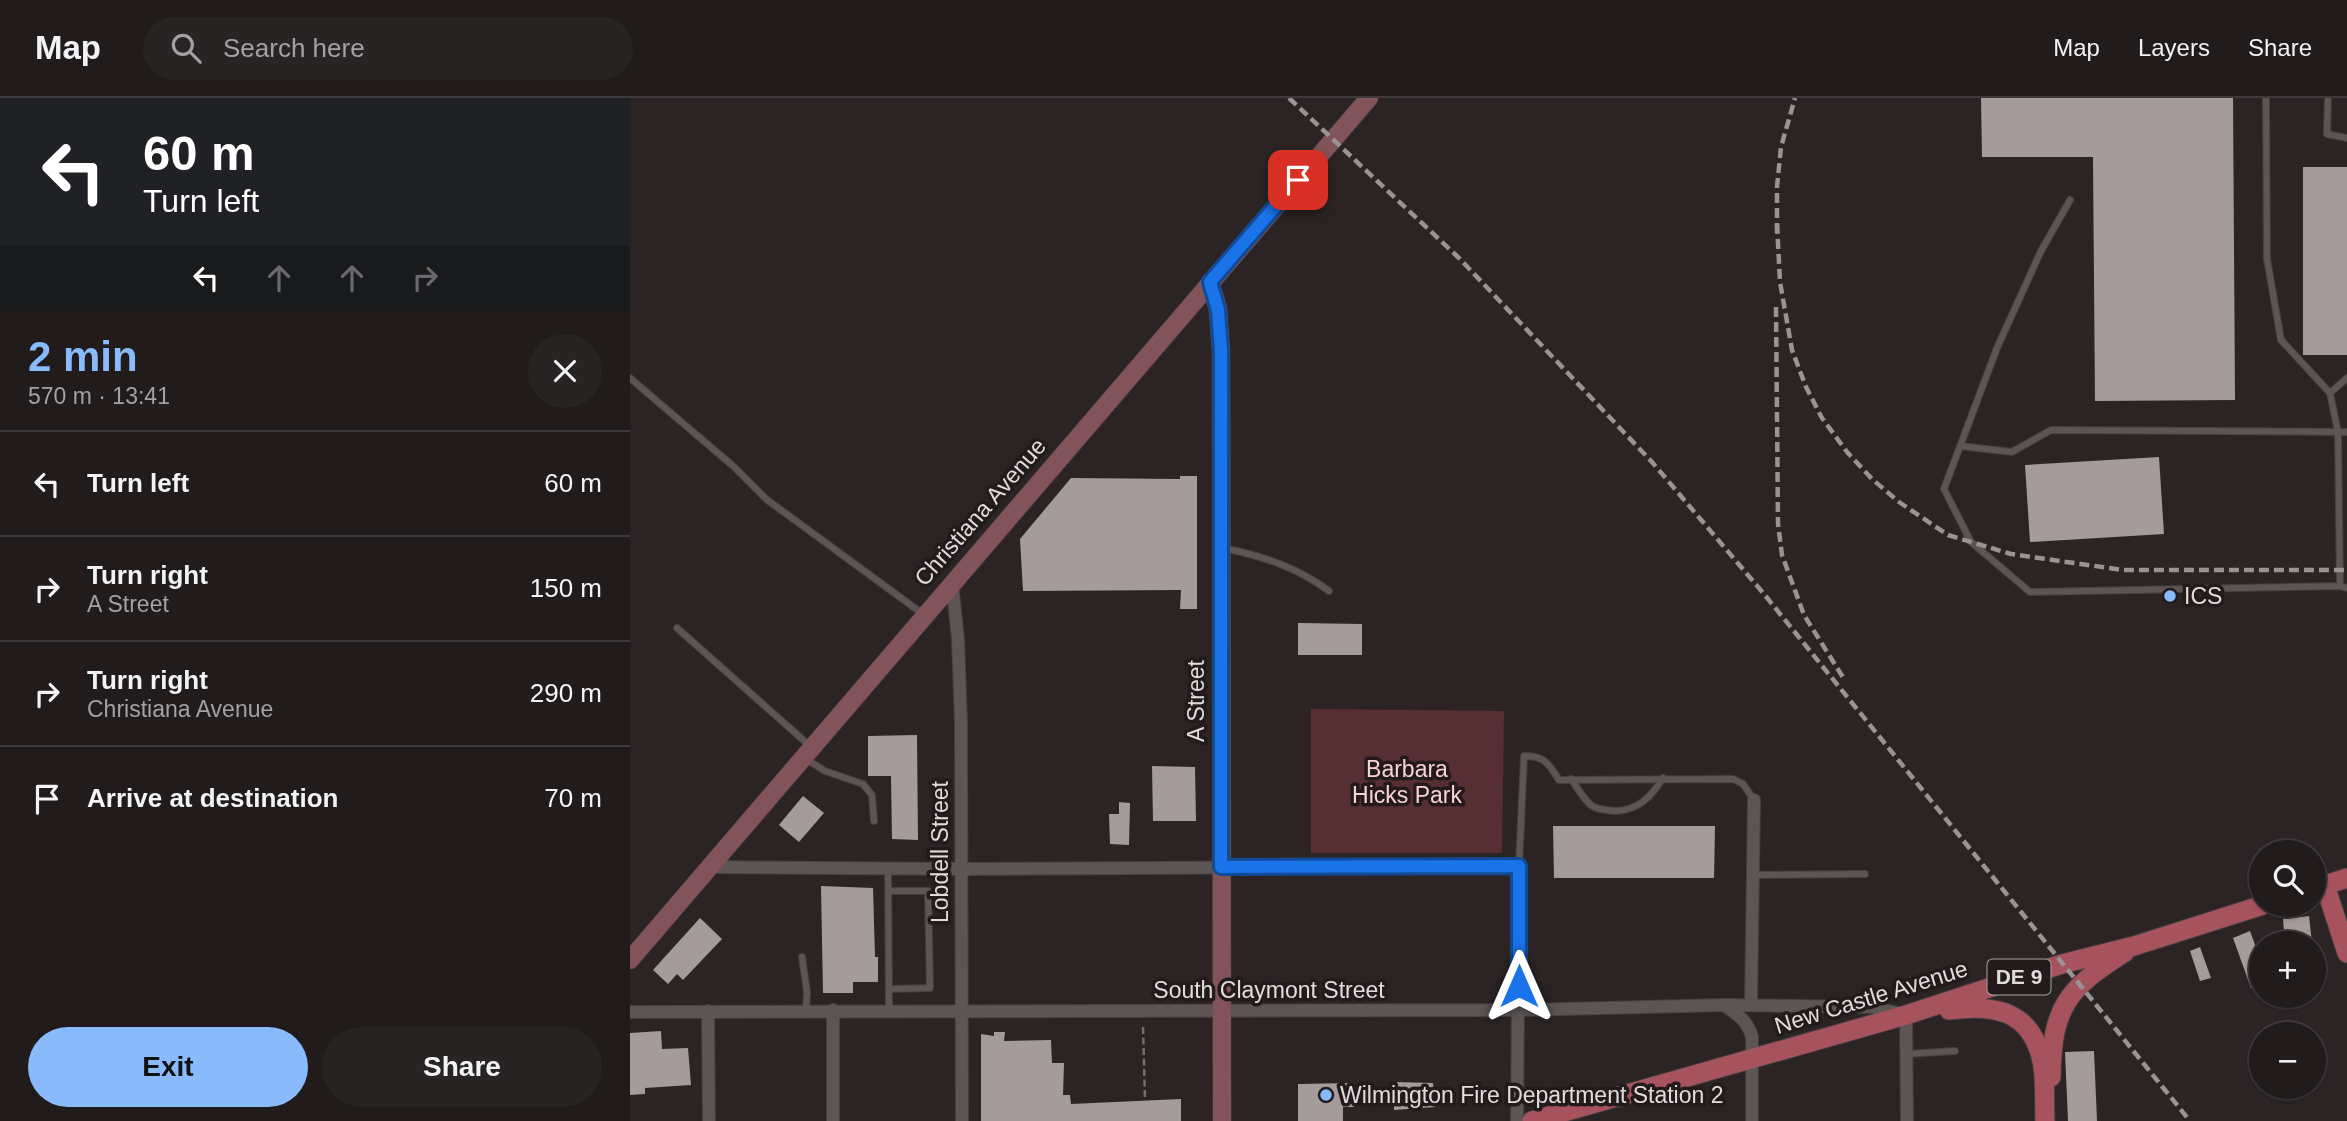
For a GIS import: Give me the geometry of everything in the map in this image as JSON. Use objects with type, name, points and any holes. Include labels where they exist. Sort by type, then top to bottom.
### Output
[{"type":"main road","name":"Christiana Avenue","points":[[630,960],[1369,98]]},
{"type":"main road","name":"A Street","points":[[1210,282],[1218,310],[1220,341],[1222,1121]]},
{"type":"main road","points":[[2326,885],[2347,878]]},
{"type":"main road","points":[[2326,904],[2347,953]]},
{"type":"main road","name":"New Castle Avenue","points":[[1532,1121],[1906,1015],[2050,968],[2134,946],[2249,909]]},
{"type":"main road","points":[[2046,1121],[2057,1018],[2079,984],[2134,946]]},
{"type":"main road","points":[[1906,1015],[1986,1007],[2000,1010],[2023,1023],[2037,1046],[2042,1062],[2046,1121]]},
{"type":"street","name":"Lobdell Street","points":[[952,583],[960,674],[962,1121]]},
{"type":"street","points":[[1751,1005],[1754,800]]},
{"type":"street","points":[[709,867],[961,869],[1519,866],[1520,1010],[1517,1121]]},
{"type":"street","points":[[1724,1005],[1741,1016],[1750,1030],[1752,1121]]},
{"type":"street","name":"South Claymont Street","points":[[630,1013],[806,1010],[962,1013],[1520,1010],[1751,1005],[1872,1007],[1906,1015]]},
{"type":"street","points":[[833,1010],[833,1121]]},
{"type":"street","points":[[708,1011],[709,1121]]},
{"type":"street","points":[[1906,1015],[1907,1121]]},
{"type":"lane","points":[[2070,200],[2041,251],[1997,348],[1944,489],[1970,542],[2030,592],[2344,587],[2338,432],[2330,393],[2281,341],[2267,259],[2266,98]]},
{"type":"lane","points":[[2328,98],[2327,134],[2347,138]]},
{"type":"lane","points":[[630,378],[733,466],[766,499],[925,615]]},
{"type":"lane","points":[[2330,393],[2347,378]]},
{"type":"lane","points":[[1961,446],[2012,452],[2051,430],[2347,432]]},
{"type":"lane","points":[[1221,547],[1258,555],[1282,564],[1329,591]]},
{"type":"lane","points":[[677,628],[825,771],[863,784],[872,795],[874,821]]},
{"type":"lane","points":[[1519,866],[1524,757],[1537,756],[1548,763],[1559,780],[1733,779],[1743,784],[1754,800]]},
{"type":"lane","points":[[1571,779],[1591,805],[1605,810],[1625,811],[1640,805],[1664,778]]},
{"type":"lane","points":[[888,869],[889,1011]]},
{"type":"lane","points":[[1753,875],[1865,874]]},
{"type":"lane","points":[[889,891],[929,891],[930,988],[889,989]]},
{"type":"lane","points":[[802,957],[807,992],[806,1010]]},
{"type":"lane","points":[[1906,1054],[1955,1051]]},
{"type":"path","points":[[1143,1027],[1145,1100]]},
{"type":"green space","name":"Barbara Hicks Park","points":[[1311,709],[1504,711],[1502,853],[1311,853]]},
{"type":"building","points":[[1981,98],[2233,98],[2235,400],[2095,401],[2093,157],[1982,157]]},
{"type":"building","points":[[2303,167],[2347,167],[2347,355],[2303,355]]},
{"type":"building","points":[[2159,457],[2164,534],[2030,542],[2025,465]]},
{"type":"building","points":[[1180,476],[1197,476],[1197,609],[1180,609],[1181,590],[1023,591],[1020,539],[1071,478],[1180,479]]},
{"type":"building","points":[[1298,623],[1362,624],[1362,655],[1298,655]]},
{"type":"building","points":[[917,735],[918,840],[892,839],[891,776],[868,776],[868,736]]},
{"type":"building","points":[[1152,766],[1195,767],[1196,821],[1153,821]]},
{"type":"building","points":[[803,796],[824,813],[799,842],[779,825]]},
{"type":"building","points":[[1119,802],[1130,803],[1129,845],[1110,844],[1109,814],[1119,814]]},
{"type":"building","points":[[1553,826],[1715,826],[1714,878],[1554,878]]},
{"type":"building","points":[[821,886],[873,888],[878,982],[853,982],[853,993],[823,993]]},
{"type":"building","points":[[2309,917],[2311,931],[2284,931],[2283,919]]},
{"type":"building","points":[[700,918],[722,939],[683,980],[677,974],[668,984],[653,970]]},
{"type":"building","points":[[2249,931],[2249,982],[2233,938]]},
{"type":"building","points":[[2200,947],[2211,978],[2200,981],[2190,951]]},
{"type":"building","points":[[661,1031],[662,1049],[688,1048],[691,1085],[645,1088],[645,1094],[630,1095],[630,1033]]},
{"type":"building","points":[[994,1032],[1005,1032],[1004,1041],[1051,1040],[1052,1063],[1064,1063],[1063,1095],[1070,1095],[1071,1104],[1181,1099],[1181,1121],[981,1121],[981,1034],[994,1036]]},
{"type":"building","points":[[2094,1051],[2097,1121],[2068,1121],[2065,1052]]},
{"type":"building","points":[[1394,1082],[1433,1083],[1435,1107],[1394,1110]]},
{"type":"building","name":"Wilmington Fire Department Station 2","points":[[1353,1083],[1354,1107],[1343,1107],[1343,1121],[1298,1121],[1298,1084]]},
{"type":"railway","points":[[1289,98],[1459,258],[1652,462],[1764,594],[2190,1121]]},
{"type":"railway","points":[[1777,233],[1777,187],[1781,147],[1795,98]]},
{"type":"railway","points":[[1777,224],[1780,282],[1792,350],[1806,387],[1822,418],[1847,452],[1872,479],[1899,502],[1948,535],[2011,554],[2123,570],[2347,570]]},
{"type":"railway","points":[[1776,307],[1778,524],[1782,555],[1804,615],[1844,679]]},
{"type":"place","name":"ICS","points":[[2170,596]]},
{"type":"place","name":"Wilmington Fire Department Station 2","points":[[1326,1095]]},
{"type":"route","points":[[1298,180],[1210,282],[1218,310],[1221,351],[1221,867],[1519,866],[1519,986]]}]
